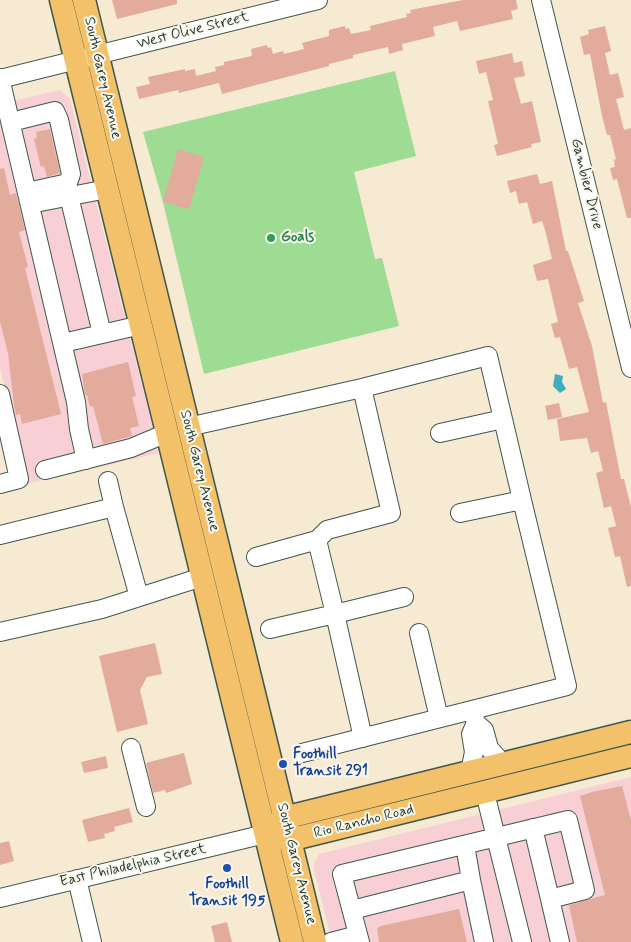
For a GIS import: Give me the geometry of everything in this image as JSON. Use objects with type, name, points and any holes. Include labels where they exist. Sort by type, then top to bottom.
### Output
[{"type":"main road","name":"South Garey Avenue","points":[[61,0],[87,57],[178,430],[202,577],[292,942]]},
{"type":"main road","name":"South Garey Avenue","points":[[84,0],[87,57],[107,189],[158,393],[172,415],[196,462],[315,942]]},
{"type":"main road","name":"Rio Rancho Road","points":[[265,834],[284,818],[502,763],[630,735]]},
{"type":"main road","points":[[485,793],[490,782],[497,776],[526,768],[544,753]]},
{"type":"main road","name":"Rio Rancho Road","points":[[265,834],[289,840],[631,756]]},
{"type":"street","name":"West Olive Street","points":[[0,79],[318,0]]},
{"type":"street","name":"Gambier Drive","points":[[541,0],[631,368]]},
{"type":"street","points":[[0,79],[63,343],[86,460]]},
{"type":"street","points":[[11,122],[55,110],[71,174],[68,183],[29,198]]},
{"type":"street","points":[[29,198],[68,196],[107,189]]},
{"type":"street","points":[[68,196],[102,334]]},
{"type":"street","points":[[63,343],[141,325]]},
{"type":"street","points":[[45,470],[131,448],[178,430],[362,388],[488,356],[567,686],[474,717],[439,718],[302,753]]},
{"type":"street","points":[[256,557],[317,540],[327,530],[391,513],[362,388]]},
{"type":"street","points":[[0,394],[19,479],[0,484]]},
{"type":"street","points":[[440,433],[503,419]]},
{"type":"street","points":[[108,481],[139,597]]},
{"type":"street","points":[[460,514],[522,500]]},
{"type":"street","points":[[0,535],[114,507]]},
{"type":"street","points":[[317,540],[363,738]]},
{"type":"street","points":[[0,632],[102,609],[202,577]]},
{"type":"street","points":[[270,630],[404,597]]},
{"type":"street","points":[[419,633],[439,718]]},
{"type":"street","points":[[474,717],[484,730],[489,748],[502,763]]},
{"type":"street","points":[[470,772],[474,752],[471,734],[474,717]]},
{"type":"street","points":[[131,748],[146,807]]},
{"type":"street","points":[[485,793],[522,942]]},
{"type":"street","points":[[331,942],[359,938],[342,874],[568,820],[585,890],[550,899]]},
{"type":"street","points":[[533,828],[560,942]]},
{"type":"street","name":"East Philadelphia Street","points":[[0,898],[265,834]]},
{"type":"street","points":[[465,845],[484,942]]},
{"type":"street","points":[[77,879],[92,942]]},
{"type":"street","points":[[352,910],[471,880]]},
{"type":"shaded area","points":[[60,90],[70,99],[159,453],[26,484],[0,367],[0,104]]},
{"type":"shaded area","points":[[631,777],[631,942],[332,942],[313,866],[319,854]]},
{"type":"green space","name":"Goals","points":[[395,71],[416,156],[354,172],[375,259],[382,258],[399,326],[204,374],[163,202],[143,132]]},
{"type":"water","points":[[555,374],[563,376],[562,382],[566,389],[560,393],[553,386]]},
{"type":"building","points":[[112,0],[177,0],[177,4],[117,19]]},
{"type":"building","points":[[463,0],[516,0],[518,9],[511,11],[513,19],[460,31],[457,21],[433,27],[435,36],[402,44],[403,50],[389,54],[388,47],[353,55],[353,58],[329,64],[329,66],[222,94],[219,83],[179,93],[178,90],[139,99],[136,87],[150,84],[148,77],[185,69],[185,71],[195,69],[196,76],[216,71],[215,67],[224,65],[224,62],[252,56],[251,49],[267,45],[268,48],[271,47],[273,54],[283,51],[284,54],[304,49],[302,43],[329,36],[329,30],[345,26],[346,29],[349,28],[351,34],[371,30],[370,26],[407,17],[406,14],[411,13],[410,10]]},
{"type":"building","points":[[605,26],[611,51],[605,53],[610,75],[618,73],[624,97],[616,99],[624,130],[631,128],[631,218],[627,218],[617,179],[613,180],[610,168],[615,167],[614,160],[616,159],[610,135],[607,135],[602,116],[590,54],[584,55],[580,37],[589,34],[588,30]]},
{"type":"building","points":[[512,53],[514,63],[522,61],[525,76],[514,78],[521,104],[532,101],[541,142],[531,144],[532,147],[497,156],[494,145],[498,144],[488,101],[493,100],[486,72],[479,74],[476,61]]},
{"type":"building","points":[[50,129],[60,173],[47,177],[44,166],[41,167],[34,139],[37,138],[36,132]]},
{"type":"building","points":[[178,149],[204,157],[189,209],[163,202]]},
{"type":"building","points":[[4,168],[10,195],[16,193],[25,230],[19,232],[28,267],[25,268],[61,414],[22,424],[20,414],[16,415],[8,353],[0,322],[0,169]]},
{"type":"building","points":[[537,174],[540,184],[552,181],[566,251],[568,251],[584,301],[578,303],[592,346],[603,403],[606,402],[621,479],[624,479],[631,507],[631,586],[627,587],[620,556],[615,557],[608,528],[616,526],[611,506],[604,508],[596,473],[603,471],[598,451],[591,453],[587,438],[560,441],[557,419],[589,412],[577,367],[569,369],[560,337],[555,338],[551,324],[558,322],[548,279],[537,281],[533,265],[552,259],[542,221],[533,224],[527,202],[519,204],[516,191],[510,193],[507,181]]},
{"type":"building","points":[[128,362],[136,396],[132,397],[139,426],[130,428],[132,436],[103,444],[93,406],[90,407],[87,395],[85,395],[82,374]]},
{"type":"building","points":[[559,403],[562,417],[548,420],[545,406]]},
{"type":"building","points":[[155,643],[162,674],[147,677],[140,690],[148,724],[117,732],[99,656]]},
{"type":"building","points":[[184,753],[192,784],[166,793],[165,790],[153,793],[146,763]]},
{"type":"building","points":[[106,756],[108,768],[84,773],[81,762]]},
{"type":"building","points":[[622,786],[631,820],[631,942],[577,942],[569,905],[605,895],[580,796]]},
{"type":"building","points":[[129,808],[133,822],[114,827],[115,831],[104,834],[105,838],[88,842],[82,820]]},
{"type":"building","points":[[9,841],[14,861],[0,865],[0,843]]},
{"type":"building","points":[[459,909],[467,942],[379,942],[377,928],[381,926]]},
{"type":"building","points":[[227,922],[232,942],[215,942],[211,926]]},
{"type":"place","name":"Goals","points":[[271,238]]},
{"type":"place","name":"Foothill Transit 291","points":[[283,764]]},
{"type":"place","name":"Foothill Transit 195","points":[[227,868]]}]
